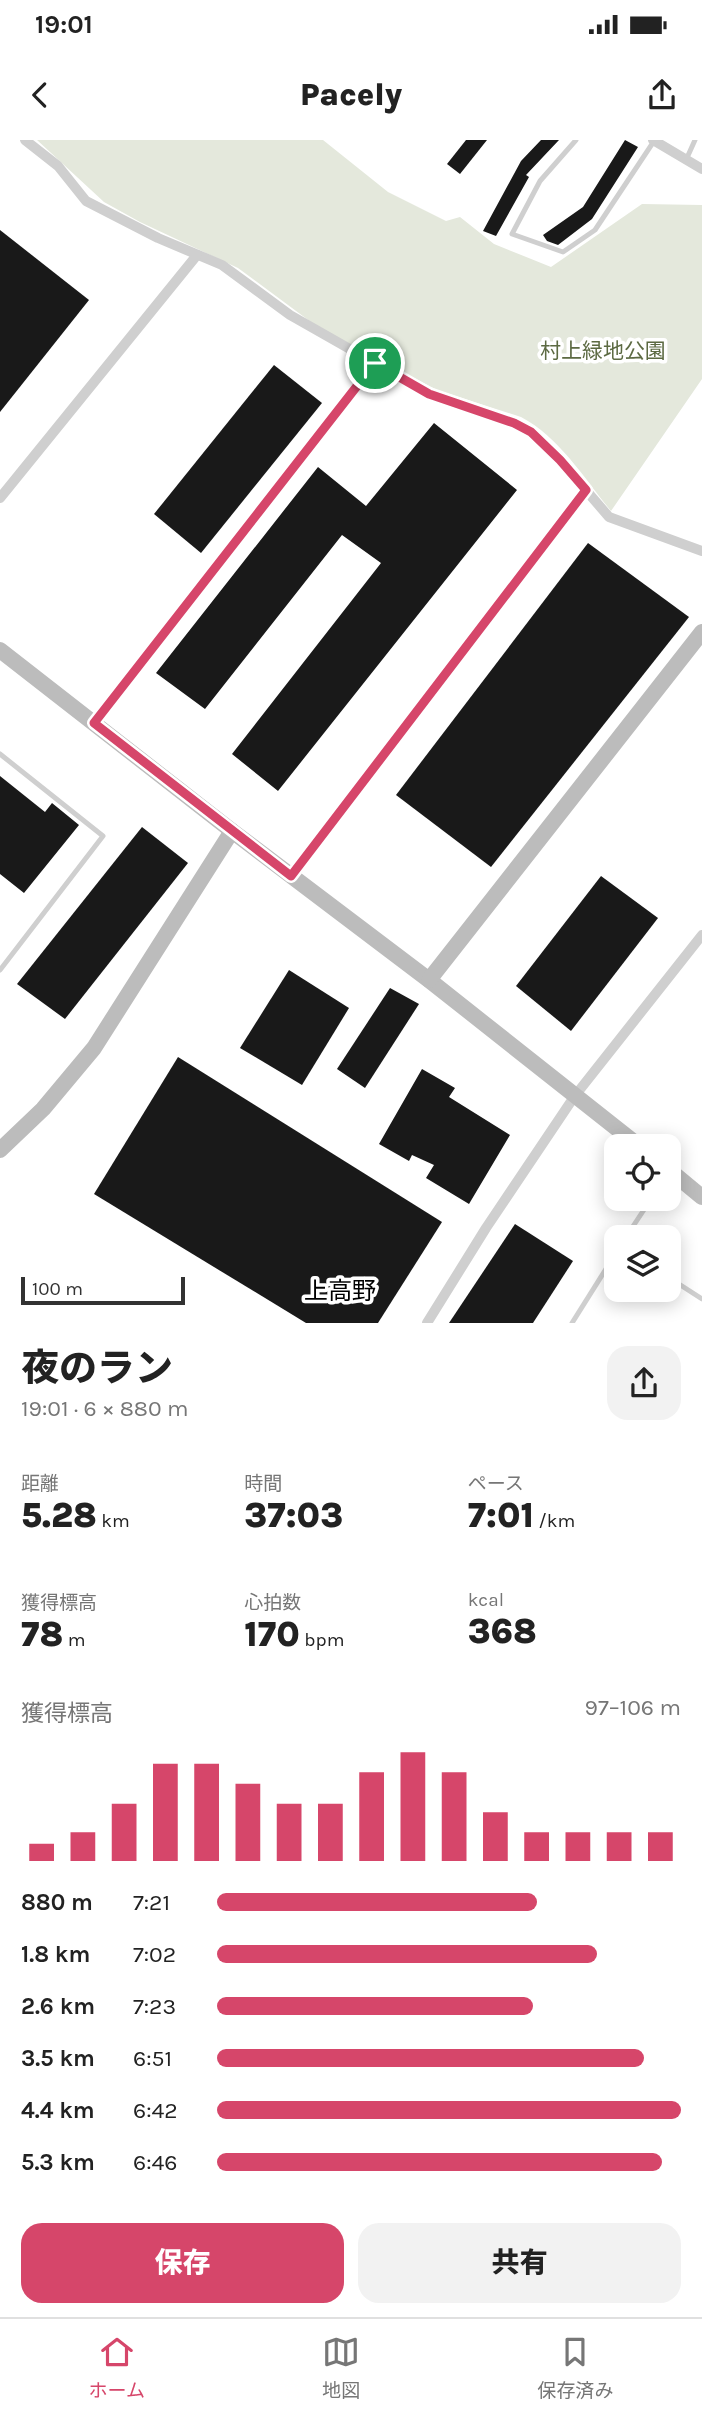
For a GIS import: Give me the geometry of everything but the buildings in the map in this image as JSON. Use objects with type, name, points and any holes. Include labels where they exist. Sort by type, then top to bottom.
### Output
[{"type":"street","points":[[25,140],[58,166],[86,201],[158,238],[222,265],[290,315],[429,394],[514,423],[531,432],[560,460],[609,517],[702,551]]},
{"type":"street","points":[[653,140],[702,169]]},
{"type":"street","points":[[0,498],[197,255]]},
{"type":"street","points":[[94,723],[375,363]]},
{"type":"street","points":[[291,876],[586,490]]},
{"type":"street","points":[[429,980],[702,632]]},
{"type":"street","points":[[0,650],[429,980],[623,1134]]},
{"type":"street","points":[[0,1150],[43,1109],[94,1048],[232,831]]},
{"type":"street","points":[[427,1323],[486,1228],[574,1097],[702,935]]},
{"type":"street","points":[[681,1180],[702,1197]]},
{"type":"lane","points":[[576,140],[540,181],[512,234],[562,253],[594,230],[653,140]]},
{"type":"lane","points":[[686,160],[695,140]]},
{"type":"lane","points":[[0,754],[103,836],[0,970]]},
{"type":"lane","points":[[572,1323],[604,1272]]},
{"type":"lane","points":[[681,1285],[702,1299]]},
{"type":"green space","name":"村上緑地公園","points":[[37,140],[323,140],[388,192],[446,221],[460,217],[494,244],[551,267],[642,204],[702,205],[702,379],[611,511],[570,459],[535,425],[521,417],[437,390],[319,328],[238,268],[104,202]]},
{"type":"district","name":"上高野","points":[[340,1291]]},
{"type":"route","points":[[375,363],[429,394],[514,423],[531,432],[586,490],[291,876],[94,723],[375,363]]}]
